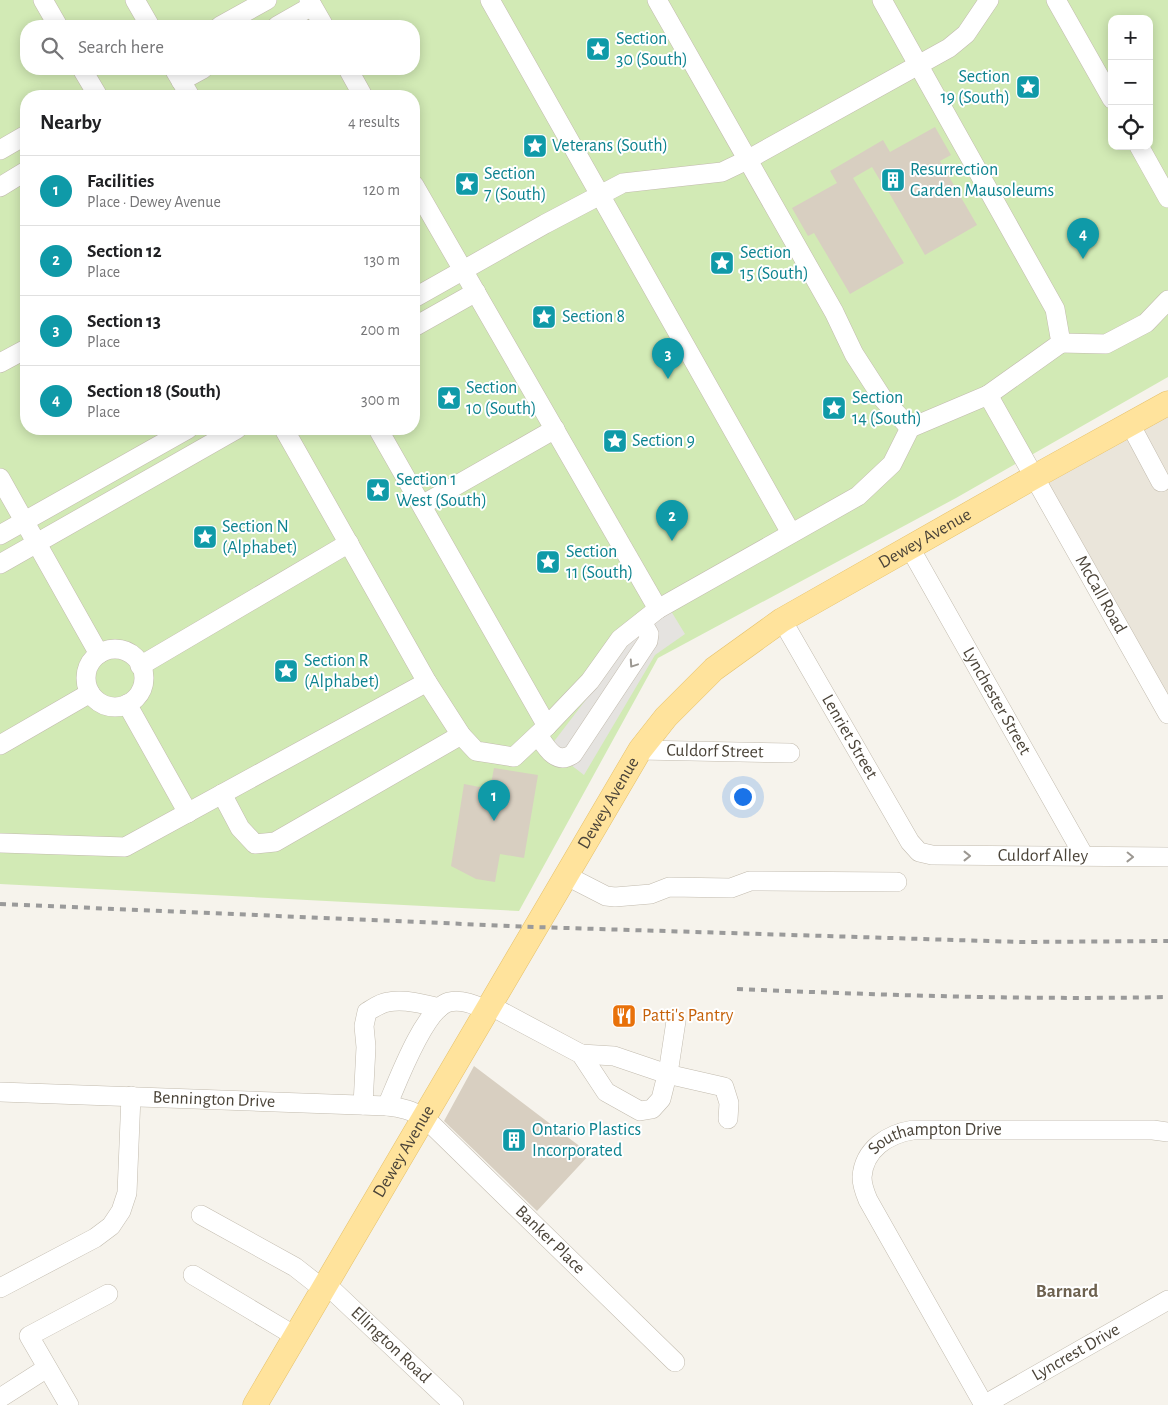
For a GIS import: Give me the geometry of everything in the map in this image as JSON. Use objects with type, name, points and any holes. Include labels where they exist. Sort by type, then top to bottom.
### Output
[{"type":"main road","name":"Dewey Avenue","points":[[255,1405],[425,1118],[565,875],[640,750],[666,717],[714,669],[782,620],[1168,403]]},
{"type":"street","points":[[44,0],[55,20]]},
{"type":"street","points":[[135,0],[147,20]]},
{"type":"street","points":[[231,20],[267,0]]},
{"type":"street","points":[[490,0],[791,533]]},
{"type":"street","points":[[657,0],[834,312],[854,354],[883,399],[910,428]]},
{"type":"street","points":[[882,0],[1055,309],[1061,343]]},
{"type":"street","points":[[420,295],[545,224],[623,183],[722,172],[747,160],[949,48],[966,34],[989,0]]},
{"type":"street","points":[[1056,0],[1108,92]]},
{"type":"street","points":[[286,20],[310,3],[320,20]]},
{"type":"street","points":[[85,75],[93,90]]},
{"type":"street","points":[[182,82],[193,75]]},
{"type":"street","points":[[351,75],[360,90]]},
{"type":"street","points":[[0,150],[20,138]]},
{"type":"street","points":[[1140,150],[1168,198]]},
{"type":"street","points":[[0,187],[20,175]]},
{"type":"street","points":[[420,196],[658,609]]},
{"type":"street","points":[[420,324],[476,292]]},
{"type":"street","points":[[287,435],[427,682],[461,735],[476,751],[514,758],[590,681],[620,639],[658,609],[858,496],[892,464],[910,428],[988,395],[1061,343],[1106,344],[1146,323],[1168,300]]},
{"type":"street","points":[[0,364],[20,352]]},
{"type":"street","name":"McCall Road","points":[[988,395],[1168,714]]},
{"type":"street","points":[[1130,424],[1161,482]]},
{"type":"street","points":[[422,505],[555,429]]},
{"type":"street","points":[[0,535],[177,435]]},
{"type":"street","points":[[0,564],[226,435]]},
{"type":"street","points":[[381,435],[422,505],[543,730],[549,751],[559,758],[568,758],[573,754],[648,641],[649,634],[642,622]]},
{"type":"street","points":[[0,478],[99,654]]},
{"type":"street","points":[[140,666],[349,543]]},
{"type":"street","name":"Lynchester Street","points":[[910,548],[1084,856]]},
{"type":"street","name":"Lenriet Street","points":[[782,620],[910,842],[919,852]]},
{"type":"street","points":[[117,649],[126,651],[134,656],[140,666],[144,673],[141,691],[135,699],[127,704],[119,706],[103,704],[90,693],[86,676],[88,667],[99,654],[117,649]]},
{"type":"street","points":[[0,843],[125,848],[427,682]]},
{"type":"street","points":[[0,745],[90,693]]},
{"type":"street","points":[[127,704],[188,813]]},
{"type":"street","points":[[222,794],[240,828],[255,844],[275,842],[461,735]]},
{"type":"street","name":"Culdorf Street","points":[[640,750],[790,754]]},
{"type":"street","name":"Culdorf Alley","points":[[919,852],[932,855],[1168,857]]},
{"type":"street","points":[[565,875],[606,896],[615,897],[651,894],[669,887],[731,888],[750,881],[897,882]]},
{"type":"street","points":[[363,1105],[366,1048],[364,1026],[367,1012],[379,1004],[389,1002],[421,1003],[440,1008]]},
{"type":"street","points":[[387,1106],[422,1029],[440,1008],[449,1002],[468,1002],[488,1007],[582,1054],[614,1056],[667,1074],[724,1087],[730,1103],[728,1119]]},
{"type":"street","points":[[582,1054],[606,1092],[640,1111],[652,1109],[661,1099],[676,1021]]},
{"type":"street","name":"Bennington Drive","points":[[0,1092],[387,1106],[402,1108],[425,1118]]},
{"type":"street","points":[[0,1288],[95,1238],[112,1226],[121,1211],[127,1193],[131,1096]]},
{"type":"street","name":"Banker Place","points":[[425,1118],[675,1362]]},
{"type":"street","name":"Southampton Drive","points":[[984,1405],[868,1200],[863,1187],[862,1177],[873,1150],[886,1138],[894,1134],[914,1130],[1154,1130],[1168,1132]]},
{"type":"street","name":"Ellington Road","points":[[201,1215],[295,1267],[325,1287],[454,1405]]},
{"type":"street","points":[[193,1275],[295,1336]]},
{"type":"street","points":[[69,1405],[29,1336],[108,1294]]},
{"type":"street","name":"Lyncrest Drive","points":[[984,1405],[1168,1300]]},
{"type":"street","points":[[0,1398],[47,1368]]},
{"type":"shaded area","points":[[1168,402],[1168,709],[1038,475]]},
{"type":"shaded area","points":[[671,611],[685,634],[655,655],[584,775],[549,748],[636,634]]},
{"type":"green space","points":[[0,0],[1168,0],[1168,377],[956,498],[658,658],[519,911],[0,884]]},
{"type":"building","points":[[935,127],[951,155],[940,161],[977,225],[925,255],[872,167],[853,178],[904,263],[850,294],[814,233],[808,236],[792,208],[837,183],[830,171],[883,140],[890,152]]},
{"type":"building","points":[[494,768],[538,775],[524,858],[500,854],[495,882],[476,879],[451,866],[464,784],[490,789]]},
{"type":"building","name":"Ontario Plastics Incorporated","points":[[474,1066],[590,1154],[537,1211],[444,1121]]},
{"type":"railway","points":[[0,904],[534,927],[1020,942],[1168,941]]},
{"type":"railway","points":[[737,989],[952,996],[1168,997]]},
{"type":"place","name":"Section 30 (South)","points":[[598,49]]},
{"type":"place","name":"Section 19 (South)","points":[[1028,87]]},
{"type":"place","name":"Veterans (South)","points":[[535,146]]},
{"type":"place","name":"Resurrection Garden Mausoleums","points":[[893,180]]},
{"type":"place","name":"Section 7 (South)","points":[[467,184]]},
{"type":"place","name":"Section 18 (South)","points":[[1083,259]]},
{"type":"place","name":"Section 15 (South)","points":[[722,263]]},
{"type":"place","name":"Section 8","points":[[544,317]]},
{"type":"place","name":"Section 13","points":[[668,379]]},
{"type":"place","name":"Section 10 (South)","points":[[449,398]]},
{"type":"place","name":"Section 14 (South)","points":[[834,408]]},
{"type":"place","name":"Section 9","points":[[615,441]]},
{"type":"place","name":"Section 1 West (South)","points":[[378,490]]},
{"type":"place","name":"Section N (Alphabet)","points":[[205,537]]},
{"type":"place","name":"Section 12","points":[[672,541]]},
{"type":"place","name":"Section 11 (South)","points":[[548,562]]},
{"type":"place","name":"Section R (Alphabet)","points":[[286,671]]},
{"type":"place","name":"Facilities","points":[[494,821]]},
{"type":"place","name":"Patti's Pantry","points":[[624,1016]]},
{"type":"place","name":"Ontario Plastics Incorporated","points":[[514,1140]]},
{"type":"district","name":"Barnard","points":[[1067,1291]]}]
